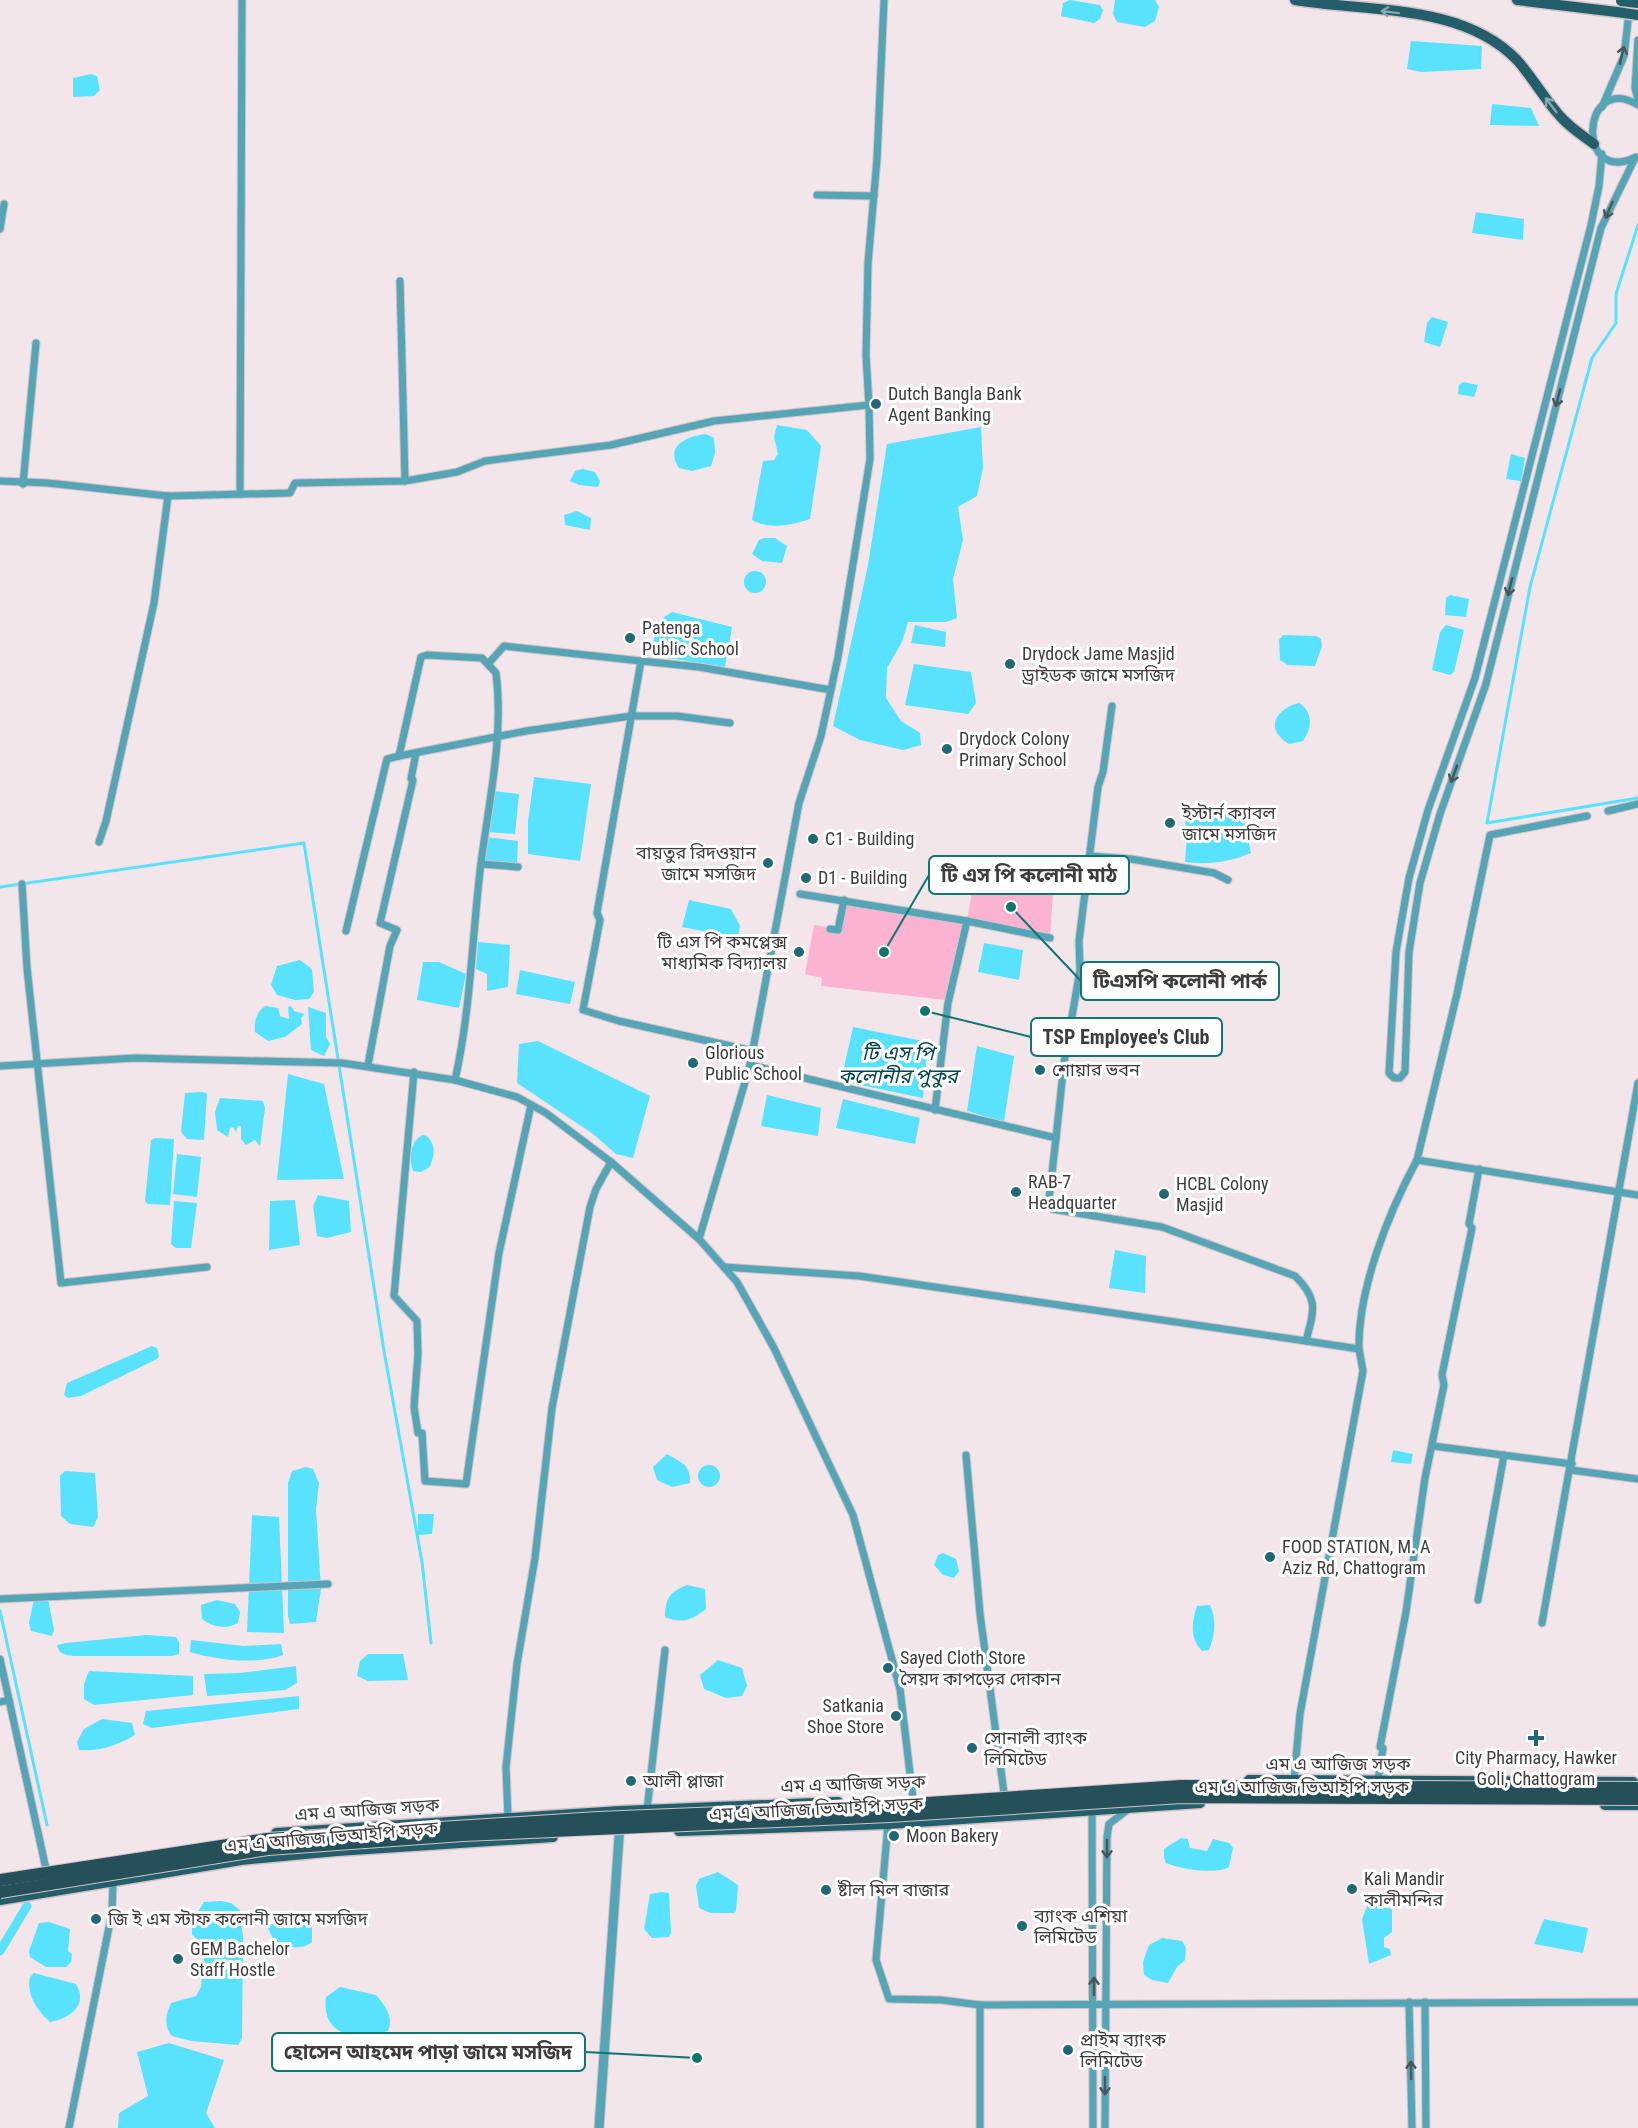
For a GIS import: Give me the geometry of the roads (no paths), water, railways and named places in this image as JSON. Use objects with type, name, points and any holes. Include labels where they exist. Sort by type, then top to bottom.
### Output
[{"type":"highway","points":[[0,1878],[267,1839],[576,1819],[867,1807],[1182,1786],[1638,1788]]},
{"type":"highway","points":[[0,1892],[268,1849],[453,1836],[890,1816],[1181,1797],[1638,1799]]},
{"type":"main road","points":[[1295,0],[1437,18],[1476,33],[1498,45],[1516,60],[1558,115],[1594,144]]},
{"type":"main road","points":[[1517,0],[1638,15]]},
{"type":"main road","points":[[1615,0],[1638,3]]},
{"type":"main road","name":"এম এ আজিজ সড়ক","points":[[0,1878],[267,1834],[620,1811],[913,1799],[1197,1780],[1638,1782]]},
{"type":"main road","name":"এম এ আজিজ ভিআইপি সড়ক","points":[[0,1900],[241,1860],[337,1851],[619,1833],[888,1824],[1193,1803],[1638,1805]]},
{"type":"street","points":[[240,494],[242,0]]},
{"type":"street","points":[[699,1239],[750,1065],[800,803],[821,736],[831,690],[870,459],[866,356],[867,263],[874,196],[884,0]]},
{"type":"street","points":[[1631,0],[1624,56],[1602,107],[1592,124],[1594,144],[1602,154],[1622,161],[1636,157]]},
{"type":"street","points":[[1638,40],[1635,88],[1638,99]]},
{"type":"street","points":[[1602,107],[1621,100],[1638,105]]},
{"type":"street","points":[[1602,154],[1599,186],[1590,225],[1475,678],[1428,810],[1409,878],[1396,952],[1389,1073],[1394,1078],[1400,1078],[1405,1072],[1409,952],[1420,883],[1440,814],[1486,684],[1601,228],[1636,157]]},
{"type":"street","points":[[817,195],[874,196]]},
{"type":"street","points":[[0,229],[4,204]]},
{"type":"street","points":[[400,280],[405,481]]},
{"type":"street","points":[[23,484],[36,343]]},
{"type":"street","points":[[0,481],[23,484],[48,483],[168,496],[290,493],[295,483],[405,481],[457,471],[485,461],[611,445],[714,422],[869,405]]},
{"type":"street","points":[[99,843],[154,603],[168,496]]},
{"type":"street","points":[[488,664],[504,646],[699,667],[795,686],[831,690]]},
{"type":"street","points":[[399,756],[421,657],[427,655],[482,658],[496,673],[498,685],[495,764],[481,864],[465,1035],[455,1080]]},
{"type":"street","points":[[641,661],[607,843],[597,913],[600,920],[583,1010],[619,1022],[753,1051]]},
{"type":"street","points":[[1112,706],[1089,856],[1079,941],[1080,970],[1063,1072],[1048,1199],[1052,1209],[1162,1227],[1295,1276],[1310,1291],[1313,1301],[1306,1341]]},
{"type":"street","points":[[346,931],[387,759],[496,737],[631,716],[677,716],[730,723]]},
{"type":"street","points":[[368,1065],[390,946],[397,930],[380,923],[413,780],[411,779],[416,753]]},
{"type":"street","points":[[1608,811],[1638,804]]},
{"type":"street","points":[[1294,1780],[1300,1714],[1363,1371],[1359,1348],[1361,1320],[1378,1245],[1417,1160],[1457,994],[1490,835],[1587,816]]},
{"type":"street","points":[[1089,856],[1131,859],[1214,873],[1228,880]]},
{"type":"street","points":[[481,864],[518,867]]},
{"type":"street","points":[[22,884],[38,1065],[62,1283],[207,1267]]},
{"type":"street","points":[[800,894],[967,921],[1050,938]]},
{"type":"street","points":[[830,929],[838,930],[844,900]]},
{"type":"street","points":[[935,1110],[948,1003],[967,921]]},
{"type":"street","points":[[0,1066],[135,1058],[368,1065],[414,1072],[455,1080],[517,1097],[611,1162],[699,1239],[724,1267],[737,1282],[774,1348],[853,1515],[900,1689],[913,1799]]},
{"type":"street","points":[[750,1065],[1056,1138]]},
{"type":"street","points":[[414,1072],[394,1296],[417,1321],[418,1354],[414,1407],[418,1433],[422,1433],[425,1481],[466,1484],[499,1253],[531,1105]]},
{"type":"street","points":[[1542,1623],[1638,1083]]},
{"type":"street","points":[[1417,1160],[1638,1196]]},
{"type":"street","points":[[508,1818],[506,1767],[512,1705],[535,1558],[552,1408],[590,1207],[596,1189],[611,1162]]},
{"type":"street","points":[[1378,1780],[1383,1748],[1380,1747],[1398,1657],[1410,1570],[1433,1446],[1453,1317],[1472,1228],[1469,1224],[1479,1170]]},
{"type":"street","points":[[724,1267],[859,1276],[1359,1348]]},
{"type":"street","points":[[1433,1446],[1504,1455],[1638,1479]]},
{"type":"street","points":[[966,1455],[980,1614],[1004,1792]]},
{"type":"street","points":[[1478,1600],[1504,1455]]},
{"type":"street","points":[[0,1599],[328,1584]]},
{"type":"street","points":[[647,1810],[665,1650]]},
{"type":"street","points":[[0,1659],[46,1869]]},
{"type":"street","points":[[0,1702],[9,1700]]},
{"type":"street","points":[[1092,1787],[1093,2128]]},
{"type":"street","points":[[1105,2128],[1107,1837],[1109,1824],[1136,1806]]},
{"type":"street","points":[[599,2128],[620,1811]]},
{"type":"street","points":[[888,1824],[876,1959],[889,1999],[941,2000],[980,2005],[1638,2002]]},
{"type":"street","points":[[69,2128],[97,1977],[112,1912],[113,1882]]},
{"type":"street","points":[[1409,2002],[1412,2128]]},
{"type":"street","points":[[1425,2002],[1426,2128]]},
{"type":"street","points":[[980,2005],[980,2128]]},
{"type":"water","points":[[1070,0],[1100,5],[1103,10],[1100,19],[1094,23],[1061,16],[1063,3]]},
{"type":"water","points":[[1115,0],[1155,0],[1159,7],[1155,21],[1145,27],[1117,22],[1113,14]]},
{"type":"water","points":[[1411,41],[1482,46],[1481,69],[1422,72],[1407,69]]},
{"type":"water","points":[[91,74],[97,76],[100,90],[94,96],[73,97],[73,78]]},
{"type":"water","points":[[1492,104],[1531,108],[1539,126],[1490,125]]},
{"type":"water","points":[[1476,212],[1524,219],[1523,240],[1472,233]]},
{"type":"water","points":[[1432,317],[1448,322],[1440,347],[1424,342],[1427,323]]},
{"type":"water","points":[[1463,382],[1478,385],[1474,397],[1458,394],[1459,385]]},
{"type":"water","points":[[777,425],[807,430],[821,446],[810,519],[788,525],[773,526],[752,520],[763,461],[774,460],[778,454],[774,437]]},
{"type":"water","points":[[981,427],[983,468],[977,496],[958,507],[963,540],[953,579],[957,618],[946,622],[908,622],[902,642],[887,668],[886,698],[901,721],[920,733],[921,745],[903,750],[860,740],[833,726],[868,565],[887,444]]},
{"type":"water","points":[[706,434],[714,438],[715,453],[711,466],[692,471],[679,468],[674,454],[676,448],[685,440]]},
{"type":"water","points":[[1511,454],[1525,458],[1521,481],[1506,479]]},
{"type":"water","points":[[583,469],[595,472],[600,481],[598,487],[579,485],[570,481],[575,471]]},
{"type":"water","points":[[577,511],[591,518],[590,530],[565,525],[564,515]]},
{"type":"water","points":[[775,538],[787,546],[782,563],[762,561],[752,554],[759,540]]},
{"type":"water","points":[[755,571],[763,574],[766,582],[763,590],[755,593],[747,590],[744,582],[747,574]]},
{"type":"water","points":[[1450,595],[1469,599],[1466,617],[1445,615],[1446,598]]},
{"type":"water","points":[[672,612],[732,627],[725,667],[668,658],[654,641],[655,623]]},
{"type":"water","points":[[915,625],[946,632],[945,647],[911,643]]},
{"type":"water","points":[[1446,625],[1464,630],[1454,672],[1450,675],[1432,670],[1440,632]]},
{"type":"water","points":[[1283,635],[1316,636],[1321,639],[1322,646],[1315,666],[1288,665],[1280,660],[1279,640]]},
{"type":"water","points":[[914,664],[971,672],[976,703],[968,714],[905,705]]},
{"type":"water","points":[[1299,703],[1309,715],[1309,730],[1303,741],[1289,744],[1277,732],[1276,720],[1284,710]]},
{"type":"water","points":[[534,777],[591,784],[580,861],[528,854],[528,821]]},
{"type":"water","points":[[493,791],[519,794],[515,834],[488,832]]},
{"type":"water","points":[[1211,807],[1243,817],[1251,853],[1219,862],[1185,862],[1187,834],[1184,812]]},
{"type":"water","points":[[487,837],[518,841],[517,863],[483,861]]},
{"type":"water","points":[[689,900],[731,909],[740,926],[738,938],[682,927]]},
{"type":"water","points":[[478,942],[510,945],[508,987],[487,991],[487,974],[476,969]]},
{"type":"water","points":[[984,943],[1023,950],[1019,980],[978,972]]},
{"type":"water","points":[[300,960],[312,969],[314,992],[309,999],[295,1000],[277,995],[271,985],[277,966]]},
{"type":"water","points":[[423,962],[439,962],[466,974],[459,1008],[417,1000]]},
{"type":"water","points":[[520,970],[575,982],[570,1004],[516,994]]},
{"type":"water","points":[[266,1006],[278,1008],[280,1016],[289,1019],[288,1007],[291,1006],[294,1011],[305,1014],[301,1018],[302,1024],[285,1037],[268,1041],[255,1032],[255,1021]]},
{"type":"water","points":[[308,1007],[326,1013],[326,1037],[330,1044],[324,1056],[311,1050]]},
{"type":"water","name":"টি এস পি কলোনীর পুকুর","points":[[853,1027],[928,1042],[923,1098],[841,1081]]},
{"type":"water","points":[[538,1041],[650,1096],[633,1158],[616,1154],[593,1134],[517,1083],[519,1044]]},
{"type":"water","points":[[977,1046],[1014,1056],[1004,1122],[967,1111]]},
{"type":"water","points":[[288,1074],[324,1084],[344,1179],[277,1180]]},
{"type":"water","points":[[203,1092],[207,1094],[204,1140],[187,1139],[181,1132],[185,1093]]},
{"type":"water","points":[[767,1095],[821,1108],[818,1136],[761,1126]]},
{"type":"water","points":[[220,1098],[263,1101],[265,1108],[260,1146],[255,1140],[246,1145],[241,1139],[241,1126],[238,1126],[236,1132],[233,1127],[230,1128],[228,1137],[217,1130],[215,1112]]},
{"type":"water","points":[[843,1099],[920,1118],[915,1144],[836,1128]]},
{"type":"water","points":[[422,1135],[427,1136],[432,1144],[433,1159],[430,1167],[421,1172],[413,1171],[411,1161],[413,1146]]},
{"type":"water","points":[[155,1138],[174,1139],[170,1205],[148,1204],[145,1201],[151,1140]]},
{"type":"water","points":[[177,1154],[201,1157],[197,1197],[173,1194]]},
{"type":"water","points":[[318,1195],[349,1201],[351,1232],[327,1238],[317,1236],[313,1206]]},
{"type":"water","points":[[295,1200],[300,1245],[269,1250],[270,1201]]},
{"type":"water","points":[[174,1201],[197,1203],[191,1248],[176,1248],[171,1244]]},
{"type":"water","points":[[1115,1250],[1146,1256],[1145,1293],[1109,1288]]},
{"type":"water","points":[[152,1346],[157,1348],[159,1356],[157,1359],[81,1396],[68,1398],[64,1395],[67,1383]]},
{"type":"water","points":[[1393,1450],[1413,1454],[1411,1464],[1391,1462]]},
{"type":"water","points":[[667,1454],[687,1468],[690,1483],[672,1487],[657,1480],[653,1467]]},
{"type":"water","points":[[705,1465],[713,1465],[720,1472],[720,1480],[713,1487],[705,1487],[698,1480],[698,1472]]},
{"type":"water","points":[[306,1467],[313,1469],[319,1483],[316,1509],[321,1589],[316,1622],[290,1624],[288,1616],[288,1483],[292,1471]]},
{"type":"water","points":[[65,1471],[95,1473],[98,1517],[93,1527],[70,1524],[61,1516],[60,1476]]},
{"type":"water","points":[[418,1514],[434,1514],[432,1534],[418,1535]]},
{"type":"water","points":[[252,1515],[279,1517],[284,1633],[247,1632]]},
{"type":"water","points":[[943,1553],[956,1559],[959,1571],[954,1578],[943,1575],[934,1565],[938,1555]]},
{"type":"water","points":[[687,1585],[705,1589],[706,1609],[687,1620],[665,1617],[667,1600],[676,1590]]},
{"type":"water","points":[[48,1598],[54,1630],[52,1636],[31,1631],[29,1623],[34,1599]]},
{"type":"water","points":[[217,1600],[235,1604],[240,1612],[238,1623],[219,1627],[202,1619],[201,1605]]},
{"type":"water","points":[[1210,1605],[1214,1617],[1214,1633],[1209,1650],[1202,1651],[1193,1635],[1194,1618],[1197,1606]]},
{"type":"water","points":[[146,1635],[176,1637],[179,1642],[179,1654],[171,1656],[73,1656],[63,1654],[57,1645],[66,1643]]},
{"type":"water","points":[[191,1640],[244,1646],[281,1644],[283,1655],[249,1661],[212,1657],[190,1652]]},
{"type":"water","points":[[368,1654],[403,1654],[408,1680],[368,1681],[357,1676],[360,1661]]},
{"type":"water","points":[[718,1660],[742,1668],[747,1686],[742,1696],[726,1698],[704,1689],[700,1675]]},
{"type":"water","points":[[296,1666],[297,1683],[285,1690],[207,1696],[204,1674],[240,1673]]},
{"type":"water","points":[[89,1671],[193,1676],[193,1695],[94,1705],[84,1699],[84,1684]]},
{"type":"water","points":[[299,1696],[299,1709],[152,1728],[143,1724],[146,1711]]},
{"type":"water","points":[[102,1719],[132,1723],[135,1735],[108,1747],[79,1750],[77,1742],[84,1729]]},
{"type":"water","points":[[1181,1838],[1188,1839],[1190,1848],[1207,1851],[1213,1839],[1229,1843],[1233,1848],[1229,1867],[1207,1871],[1166,1863],[1164,1849]]},
{"type":"water","points":[[718,1872],[738,1885],[734,1913],[710,1913],[699,1908],[696,1886],[699,1879]]},
{"type":"water","points":[[669,1893],[671,1933],[669,1937],[652,1938],[644,1929],[650,1894]]},
{"type":"water","points":[[204,1902],[231,1903],[240,1910],[243,1937],[242,2038],[238,2045],[191,2041],[172,2036],[166,2024],[171,2003],[196,1996],[201,1987],[205,1947],[192,1935],[192,1921]]},
{"type":"water","points":[[1368,1904],[1392,1909],[1392,1932],[1384,1938],[1384,1947],[1390,1949],[1391,1955],[1369,1964],[1362,1919]]},
{"type":"water","points":[[301,1914],[308,1916],[312,1922],[312,1942],[308,1945],[294,1947],[275,1943],[267,1926]]},
{"type":"water","points":[[1544,1919],[1588,1928],[1583,1953],[1534,1944]]},
{"type":"water","points":[[49,1922],[70,1929],[68,1951],[72,1954],[71,1962],[66,1967],[46,1967],[30,1957],[29,1951],[39,1923]]},
{"type":"water","points":[[1162,1938],[1182,1941],[1186,1948],[1185,1960],[1177,1967],[1168,1983],[1152,1980],[1144,1975],[1143,1962],[1149,1945]]},
{"type":"water","points":[[34,1973],[76,1984],[80,1998],[75,2010],[64,2018],[50,2022],[41,2013],[31,1996],[29,1983]]},
{"type":"water","points":[[340,1987],[376,1995],[389,2016],[388,2031],[353,2035],[335,2028],[329,2021],[326,2011],[326,1997]]},
{"type":"water","points":[[169,2043],[224,2060],[206,2113],[215,2128],[118,2128],[119,2113],[148,2096],[137,2052]]},
{"type":"waterway","points":[[1638,225],[1616,294],[1616,323],[1592,358],[1530,587],[1487,823],[1638,798]]},
{"type":"waterway","points":[[0,887],[304,843],[384,1351],[422,1562],[431,1643]]},
{"type":"waterway","points":[[0,1611],[47,1825]]},
{"type":"waterway","points":[[0,1951],[27,1906]]},
{"type":"place","name":"Dutch Bangla Bank Agent Banking","points":[[876,404]]},
{"type":"place","name":"Patenga Public School","points":[[630,638]]},
{"type":"place","name":"Drydock Jame Masjid ড্রাইডক জামে মসজিদ","points":[[1010,664]]},
{"type":"place","name":"Drydock Colony Primary School","points":[[947,749]]},
{"type":"place","name":"ইস্টার্ন ক্যাবল জামে মসজিদ","points":[[1170,823]]},
{"type":"place","name":"C1 - Building","points":[[813,839]]},
{"type":"place","name":"বায়তুর রিদওয়ান জামে মসজিদ","points":[[768,863]]},
{"type":"place","name":"D1 - Building","points":[[806,878]]},
{"type":"place","name":"টিএসপি কলোনী পার্ক","points":[[1011,907]]},
{"type":"place","name":"টি এস পি কমপ্লেক্স মাধ্যমিক বিদ্যালয়","points":[[799,952]]},
{"type":"place","name":"টি এস পি কলোনী মাঠ","points":[[884,952]]},
{"type":"place","name":"TSP Employee's Club","points":[[925,1011]]},
{"type":"place","name":"Glorious Public School","points":[[693,1063]]},
{"type":"place","name":"শোয়ার ভবন","points":[[1040,1070]]},
{"type":"place","name":"RAB-7 Headquarter","points":[[1016,1192]]},
{"type":"place","name":"HCBL Colony Masjid","points":[[1164,1194]]},
{"type":"place","name":"FOOD STATION, M. A Aziz Rd, Chattogram","points":[[1270,1557]]},
{"type":"place","name":"Sayed Cloth Store সৈয়দ কাপড়ের দোকান","points":[[888,1668]]},
{"type":"place","name":"Satkania Shoe Store","points":[[896,1716]]},
{"type":"place","name":"City Pharmacy, Hawker Goli, Chattogram","points":[[1536,1738]]},
{"type":"place","name":"সোনালী ব্যাংক লিমিটেড","points":[[972,1748]]},
{"type":"place","name":"আলী প্লাজা","points":[[631,1781]]},
{"type":"place","name":"Moon Bakery","points":[[894,1836]]},
{"type":"place","name":"Kali Mandir কালীমন্দির","points":[[1352,1889]]},
{"type":"place","name":"ষ্টীল মিল বাজার","points":[[826,1890]]},
{"type":"place","name":"জি ই এম স্টাফ কলোনী জামে মসজিদ","points":[[96,1919]]},
{"type":"place","name":"ব্যাংক এশিয়া লিমিটেড","points":[[1022,1926]]},
{"type":"place","name":"GEM Bachelor Staff Hostle","points":[[178,1959]]},
{"type":"place","name":"প্রাইম ব্যাংক লিমিটেড","points":[[1068,2050]]},
{"type":"place","name":"হোসেন আহমেদ পাড়া জামে মসজিদ","points":[[697,2058]]}]
